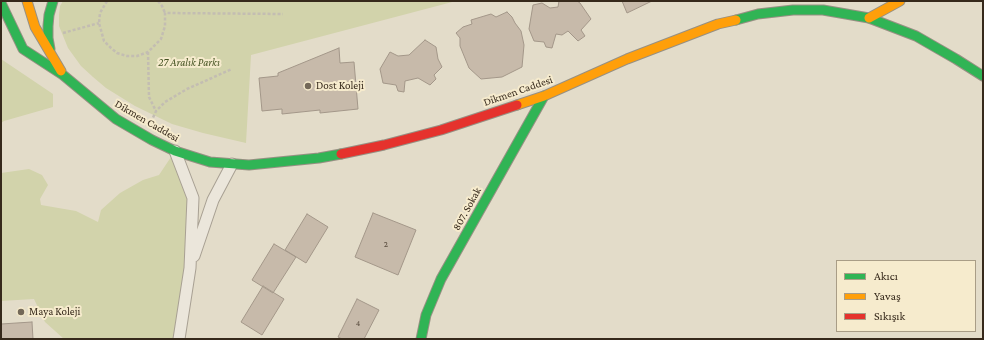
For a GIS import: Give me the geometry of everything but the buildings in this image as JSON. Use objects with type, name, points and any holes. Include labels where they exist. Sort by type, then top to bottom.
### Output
[{"type":"main road","name":"Dikmen Caddesi","points":[[27,1],[35,27],[63,75]]},
{"type":"main road","points":[[53,1],[49,15],[48,38],[53,59]]},
{"type":"main road","points":[[869,18],[900,1]]},
{"type":"main road","points":[[1,3],[23,49]]},
{"type":"main road","name":"Dikmen Caddesi","points":[[6,39],[63,75],[116,119],[152,140],[175,151],[210,162],[248,165],[319,158],[384,145],[441,130],[544,96],[627,59],[718,24],[758,14],[793,10],[823,10],[869,18],[916,36],[983,76]]},
{"type":"main road","name":"807. Sokak","points":[[420,339],[426,315],[441,279],[544,96]]},
{"type":"street","points":[[175,151],[193,198],[190,268],[179,339]]},
{"type":"street","points":[[190,268],[213,200],[232,164]]},
{"type":"path","points":[[107,1],[100,13],[99,23],[104,41],[117,53],[127,56],[137,56],[148,52],[161,39],[165,26],[165,13],[158,1]]},
{"type":"path","points":[[165,13],[283,14]]},
{"type":"path","points":[[48,38],[99,23]]},
{"type":"path","points":[[148,52],[149,97],[156,111],[165,102],[187,89],[232,69]]},
{"type":"green space","name":"27 Aralık Parkı","points":[[63,1],[456,1],[251,55],[246,143],[172,124],[135,106],[106,88],[81,66],[68,48],[59,26],[60,6]]},
{"type":"green space","points":[[1,59],[53,94],[53,107],[1,123]]},
{"type":"green space","points":[[175,151],[193,198],[179,339],[64,339],[45,322],[34,299],[1,301],[1,173],[29,169],[42,175],[48,185],[40,199],[41,205],[76,211],[98,222],[101,210],[120,193],[143,180],[159,175]]},
{"type":"traffic: fast","points":[[50,49],[48,26],[53,1]]},
{"type":"traffic: fast","points":[[1,3],[23,49],[63,75],[116,119],[152,140],[175,151],[210,162],[249,165],[319,158],[341,154]]},
{"type":"traffic: fast","points":[[736,20],[758,14],[793,10],[823,10],[869,18],[916,36],[983,76]]},
{"type":"traffic: fast","points":[[421,339],[426,315],[441,279],[544,96]]},
{"type":"traffic: slow","points":[[27,1],[35,27],[61,71]]},
{"type":"traffic: slow","points":[[869,18],[900,1]]},
{"type":"traffic: slow","points":[[517,105],[544,96],[627,59],[718,24],[736,20]]},
{"type":"traffic: jam","points":[[341,154],[384,145],[441,130],[517,105]]},
{"type":"place","name":"Dost Koleji","points":[[308,86]]},
{"type":"place","name":"Maya Koleji","points":[[21,312]]}]
